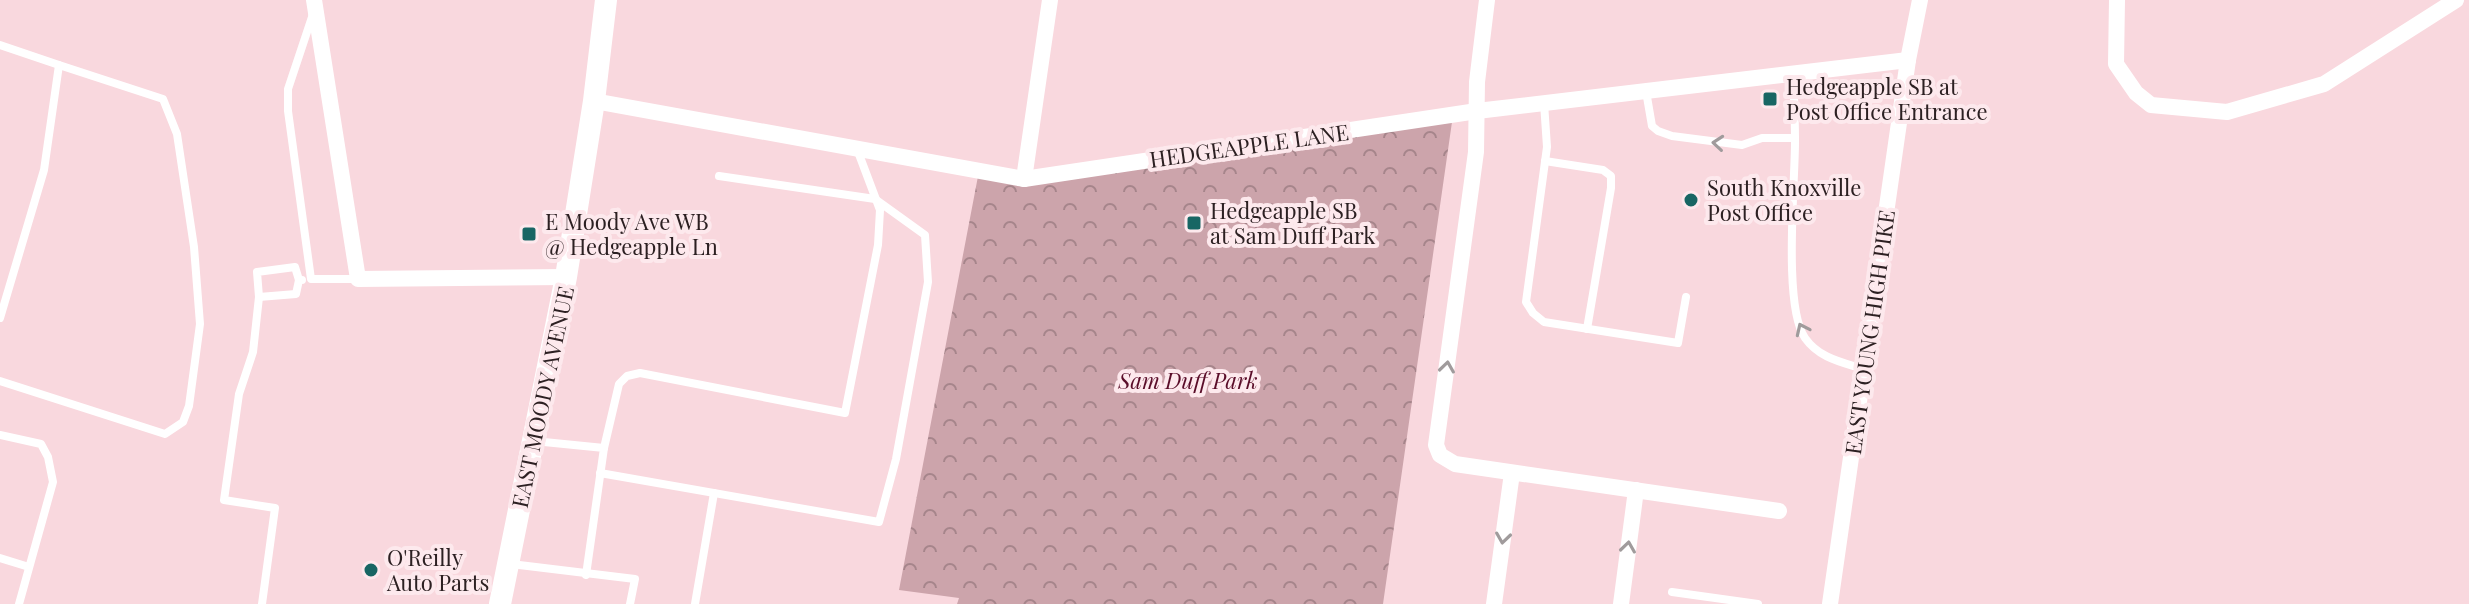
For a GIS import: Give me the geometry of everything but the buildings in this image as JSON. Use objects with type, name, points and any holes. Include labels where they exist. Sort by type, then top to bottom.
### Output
[{"type":"main road","name":"EAST MOODY AVENUE","points":[[500,604],[566,277],[594,101],[606,0]]},
{"type":"street","points":[[1024,179],[1050,0]]},
{"type":"street","points":[[1487,0],[1477,82],[1476,152],[1436,445],[1440,455],[1455,464],[1779,511]]},
{"type":"street","name":"EAST YOUNG HIGH PIKE","points":[[1830,604],[1908,60],[1920,0]]},
{"type":"street","points":[[2117,0],[2116,64],[2136,93],[2151,105],[2227,112],[2324,84],[2456,0]]},
{"type":"street","points":[[314,5],[358,279],[566,277]]},
{"type":"street","name":"HEDGEAPPLE LANE","points":[[594,101],[1024,179],[1477,111],[1908,60]]},
{"type":"street","points":[[1494,604],[1512,473]]},
{"type":"street","points":[[1621,604],[1636,490]]},
{"type":"lane","points":[[311,279],[288,111],[288,89],[314,5]]},
{"type":"lane","points":[[0,45],[163,99],[177,134],[194,247],[200,324],[189,406],[183,422],[165,434],[0,381]]},
{"type":"lane","points":[[0,318],[44,170],[59,65]]},
{"type":"lane","points":[[1793,74],[1793,270],[1797,323],[1813,348],[1826,357],[1864,369]]},
{"type":"lane","points":[[1646,91],[1649,117],[1658,131],[1708,142],[1742,145],[1762,138],[1795,138]]},
{"type":"lane","points":[[1544,103],[1547,147],[1526,302],[1533,313],[1544,322],[1678,343],[1686,297]]},
{"type":"lane","points":[[586,575],[604,448],[619,384],[627,376],[640,373],[845,413],[878,245],[880,210],[857,149]]},
{"type":"lane","points":[[1545,161],[1603,170],[1611,176],[1587,329]]},
{"type":"lane","points":[[600,473],[879,522],[896,459],[928,282],[925,235],[875,199],[719,176]]},
{"type":"lane","points":[[259,297],[296,294],[299,280],[295,267],[257,272],[259,297],[253,352],[239,394],[224,500],[275,508],[262,604]]},
{"type":"lane","points":[[299,280],[358,279]]},
{"type":"lane","points":[[0,435],[41,444],[48,457],[53,482],[19,604]]},
{"type":"lane","points":[[533,441],[604,448]]},
{"type":"lane","points":[[695,604],[714,493]]},
{"type":"lane","points":[[0,558],[29,567]]},
{"type":"lane","points":[[508,564],[635,579],[630,604]]},
{"type":"lane","points":[[1672,592],[1758,604]]},
{"type":"green space","name":"Sam Duff Park","points":[[1453,115],[1383,604],[957,604],[959,598],[899,590],[979,171],[1024,179]]},
{"type":"place","name":"Hedgeapple SB at Post Office Entrance","points":[[1770,99]]},
{"type":"place","name":"South Knoxville Post Office","points":[[1691,200]]},
{"type":"place","name":"Hedgeapple SB at Sam Duff Park","points":[[1194,223]]},
{"type":"place","name":"E Moody Ave WB @ Hedgeapple Ln","points":[[529,234]]},
{"type":"place","name":"O'Reilly Auto Parts","points":[[371,570]]}]
